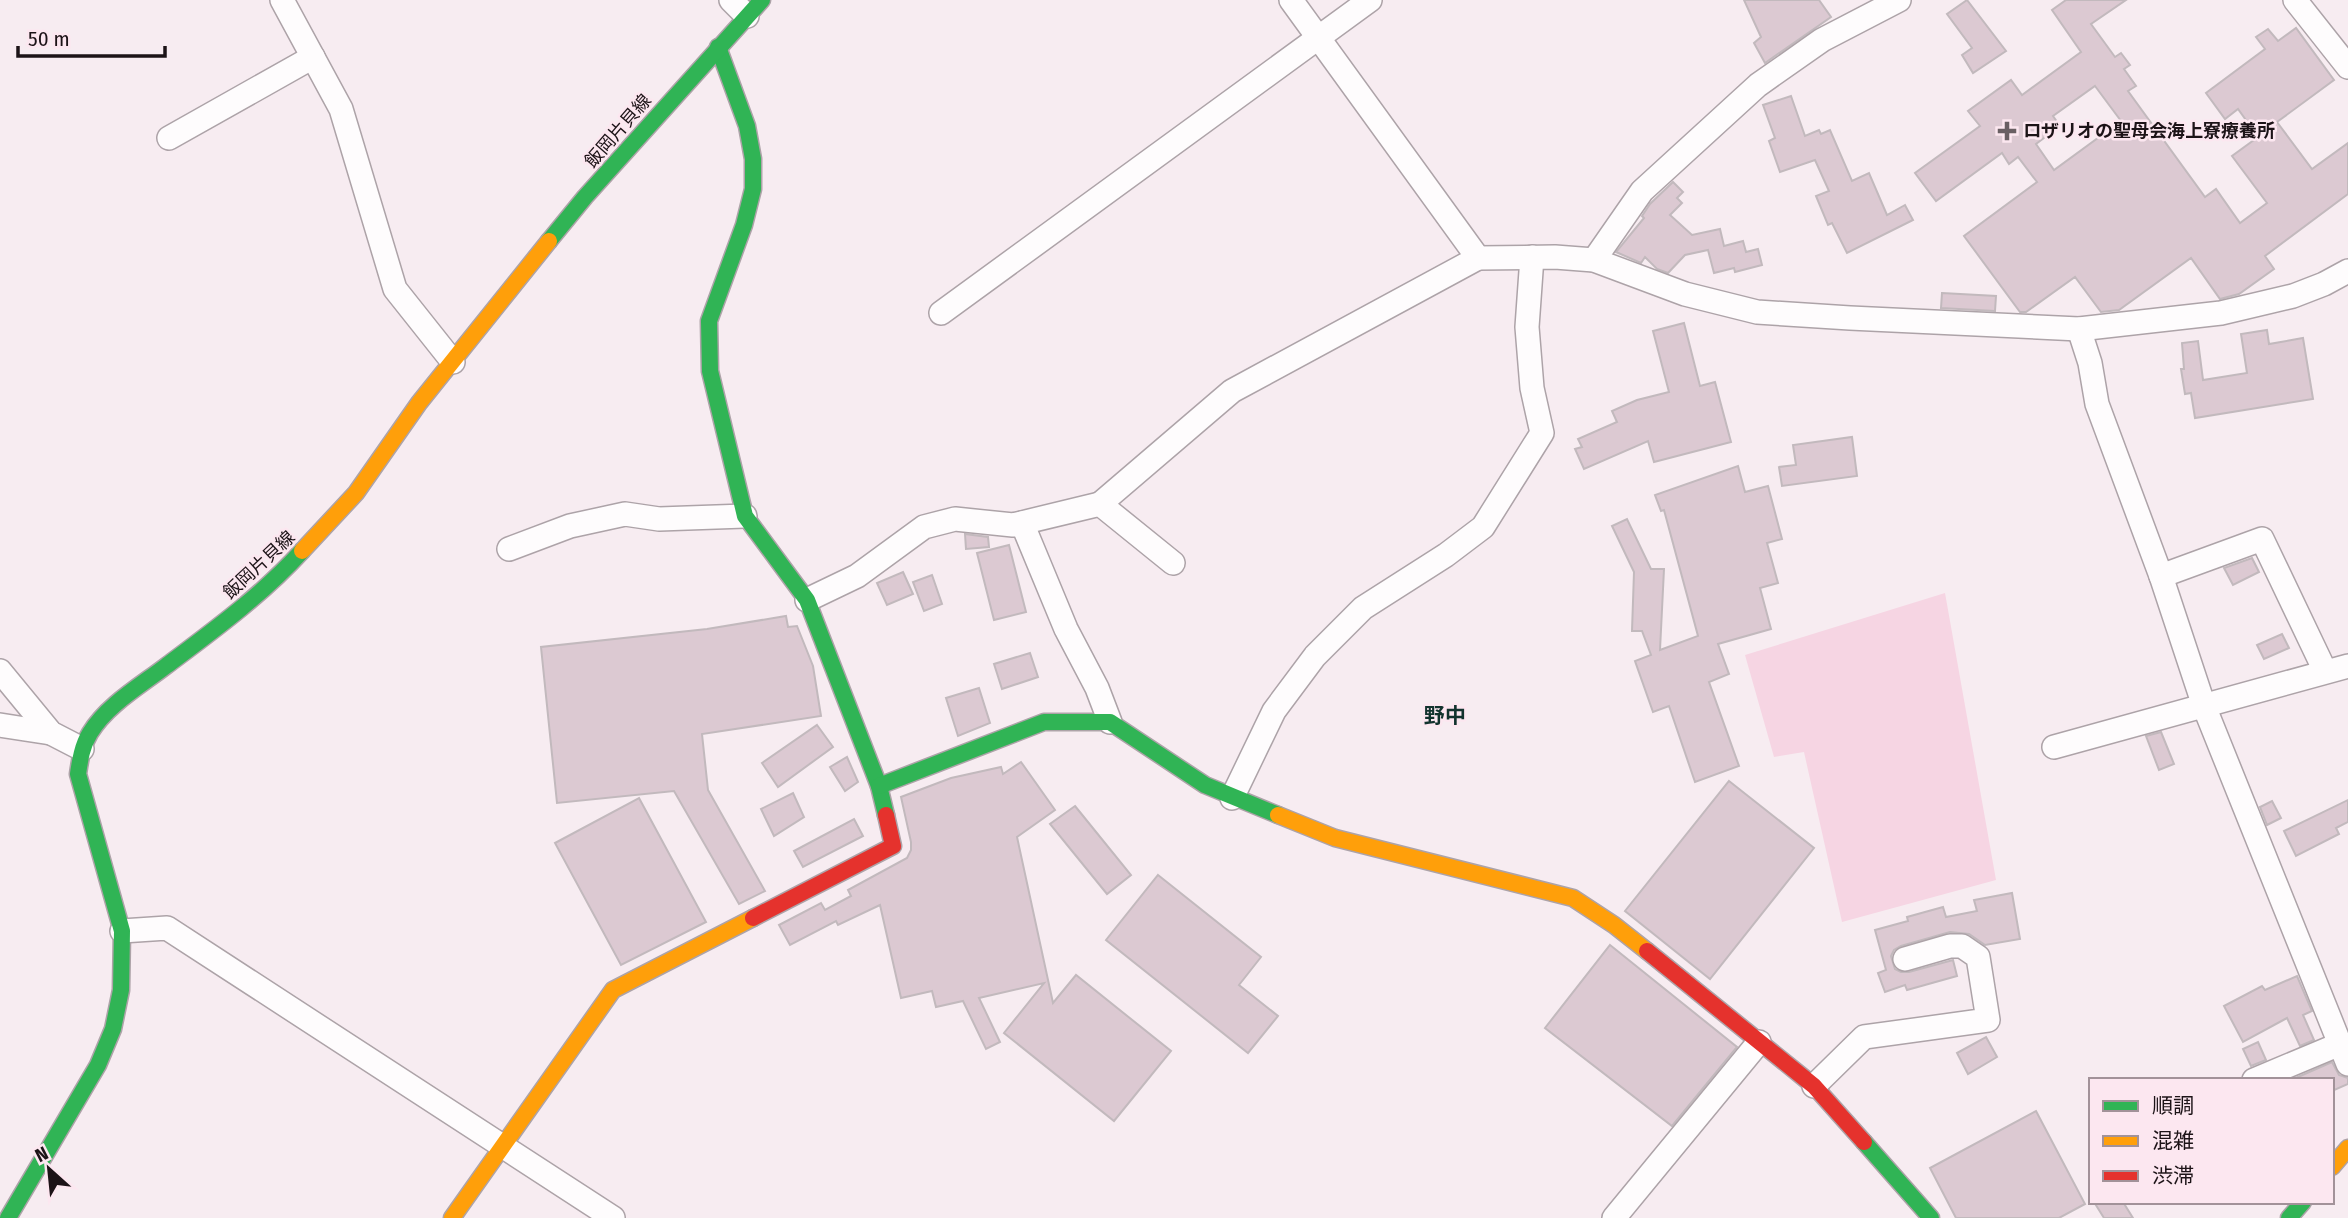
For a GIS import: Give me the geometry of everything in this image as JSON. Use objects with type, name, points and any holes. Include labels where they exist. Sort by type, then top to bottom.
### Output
[{"type":"street","points":[[282,0],[341,110],[395,289],[453,362]]},
{"type":"street","points":[[1291,0],[1478,258]]},
{"type":"street","points":[[940,313],[1370,0]]},
{"type":"street","points":[[1594,260],[1642,191],[1758,85],[1822,40],[1899,0]]},
{"type":"street","points":[[2295,0],[2348,67]]},
{"type":"street","name":"飯岡片貝線","points":[[8,1218],[99,1065],[113,1030],[121,990],[121,931],[78,774],[82,749],[90,732],[111,708],[232,616],[285,570],[321,533],[356,493],[419,403],[585,197],[718,47],[747,5]]},
{"type":"street","points":[[452,1218],[613,990],[893,846],[879,786],[807,600],[745,516],[710,371],[709,321],[744,225],[752,189],[753,159],[747,126],[718,47]]},
{"type":"street","points":[[169,138],[313,57]]},
{"type":"street","points":[[1232,798],[1275,711],[1315,656],[1363,608],[1446,555],[1483,527],[1542,433],[1532,388],[1527,327],[1532,257]]},
{"type":"street","points":[[807,600],[857,576],[924,527],[955,519],[1013,525],[1100,504],[1233,391],[1478,258],[1594,260],[1685,294],[1757,312],[2079,329],[2221,313],[2293,296],[2348,271]]},
{"type":"street","points":[[2079,329],[2090,363],[2097,404],[2161,576],[2204,706],[2344,1054],[2261,1078]]},
{"type":"street","points":[[1100,504],[1172,562]]},
{"type":"street","points":[[509,550],[570,526],[625,514],[659,519],[745,516]]},
{"type":"street","points":[[1022,523],[1066,629],[1097,688],[1110,722]]},
{"type":"street","points":[[2161,576],[2262,540],[2325,671]]},
{"type":"street","points":[[2054,747],[2348,666]]},
{"type":"street","points":[[0,671],[51,733]]},
{"type":"street","points":[[879,786],[1044,722],[1110,722],[1205,785],[1335,838],[1573,898],[1614,925],[1814,1086],[1931,1218]]},
{"type":"street","points":[[0,725],[51,733],[82,749]]},
{"type":"street","points":[[121,931],[167,928],[613,1218]]},
{"type":"street","points":[[1814,1086],[1864,1037],[1988,1020],[1978,957],[1962,946],[1950,946],[1905,958]]},
{"type":"street","points":[[1614,1218],[1759,1042]]},
{"type":"street","points":[[2334,1165],[2348,1148]]},
{"type":"street","points":[[2289,1218],[2301,1204]]},
{"type":"shaded area","points":[[1945,593],[1996,880],[1842,922],[1804,752],[1774,757],[1745,655]]},
{"type":"building","points":[[1744,0],[1819,0],[1831,17],[1765,63],[1754,43],[1761,37]]},
{"type":"building","points":[[1967,0],[2006,51],[1973,73],[1962,55],[1972,48],[1947,14]]},
{"type":"building","points":[[2066,0],[2126,0],[2091,24],[2115,57],[2121,53],[2130,65],[2124,69],[2136,86],[2128,91],[2205,197],[2216,189],[2240,223],[2267,203],[2232,156],[2258,137],[2238,109],[2225,119],[2206,93],[2265,49],[2256,37],[2268,29],[2278,41],[2296,28],[2334,80],[2277,122],[2312,169],[2348,143],[2348,194],[2265,256],[2274,269],[2239,294],[2220,299],[2191,258],[2119,310],[2101,312],[2075,277],[2026,312],[2020,312],[1964,236],[2037,182],[2018,157],[2009,164],[2002,153],[1936,201],[1915,173],[1980,126],[1968,111],[2011,80],[2022,95],[2081,52],[2052,10]],"holes":[[[2095,86],[2121,121],[2054,170],[2036,144],[2060,126],[2053,116]]]},
{"type":"building","points":[[1791,96],[1805,136],[1819,130],[1821,134],[1830,130],[1852,181],[1869,173],[1887,215],[1905,205],[1913,220],[1847,253],[1832,223],[1828,225],[1816,196],[1829,191],[1815,160],[1780,172],[1769,141],[1775,138],[1763,105]]},
{"type":"building","points":[[1673,182],[1683,192],[1677,198],[1682,203],[1670,215],[1692,235],[1720,229],[1724,246],[1743,241],[1746,252],[1758,249],[1762,265],[1735,272],[1734,268],[1714,273],[1708,250],[1685,255],[1668,273],[1657,269],[1645,257],[1641,263],[1616,252],[1644,218],[1642,216],[1650,204]]},
{"type":"building","points":[[1942,293],[1996,296],[1995,311],[1941,308]]},
{"type":"building","points":[[1684,323],[1700,386],[1715,382],[1731,442],[1654,462],[1648,441],[1584,469],[1575,449],[1582,447],[1578,439],[1617,422],[1612,411],[1637,400],[1669,392],[1653,331]]},
{"type":"building","points":[[2267,330],[2269,344],[2303,338],[2313,399],[2195,418],[2191,393],[2185,394],[2181,369],[2184,369],[2182,343],[2198,341],[2203,380],[2247,373],[2241,334]]},
{"type":"building","points":[[1852,437],[1857,476],[1782,486],[1779,467],[1796,465],[1793,445]]},
{"type":"building","points":[[1738,466],[1745,492],[1768,486],[1782,539],[1767,543],[1778,583],[1760,588],[1771,629],[1718,644],[1729,674],[1709,682],[1739,766],[1695,782],[1669,706],[1653,712],[1635,661],[1651,655],[1642,631],[1632,631],[1634,572],[1612,526],[1627,519],[1651,569],[1664,569],[1660,650],[1698,636],[1664,510],[1661,511],[1655,495]]},
{"type":"building","points":[[965,534],[988,537],[989,547],[966,549]]},
{"type":"building","points":[[1009,545],[1026,612],[994,620],[977,553]]},
{"type":"building","points":[[2252,558],[2259,572],[2233,585],[2224,568]]},
{"type":"building","points":[[903,572],[913,594],[887,605],[877,583]]},
{"type":"building","points":[[932,575],[942,604],[924,611],[913,582]]},
{"type":"building","points":[[786,616],[788,627],[797,626],[813,666],[821,716],[702,734],[708,790],[765,891],[739,904],[674,791],[557,803],[541,647],[707,629]]},
{"type":"building","points":[[2282,634],[2289,648],[2264,659],[2257,645]]},
{"type":"building","points":[[1030,653],[1038,677],[1002,689],[994,664]]},
{"type":"building","points":[[979,688],[990,723],[958,736],[946,698]]},
{"type":"building","points":[[817,725],[833,747],[778,787],[762,763]]},
{"type":"building","points":[[2161,732],[2174,764],[2159,770],[2146,736]]},
{"type":"building","points":[[847,757],[858,782],[845,791],[830,767]]},
{"type":"building","points":[[1021,762],[1055,810],[1017,837],[1053,1003],[1076,975],[1171,1051],[1114,1121],[1004,1033],[1044,983],[979,998],[1000,1042],[986,1049],[963,1001],[936,1007],[932,991],[901,998],[880,905],[838,925],[836,921],[790,945],[779,925],[821,903],[825,910],[851,896],[848,890],[907,858],[911,842],[901,797],[951,778],[1001,767],[1003,774]]},
{"type":"building","points":[[1729,781],[1814,848],[1710,979],[1625,911]]},
{"type":"building","points":[[793,793],[804,817],[774,836],[761,809]]},
{"type":"building","points":[[639,798],[706,922],[621,965],[555,843]]},
{"type":"building","points":[[2348,800],[2348,822],[2336,828],[2339,834],[2296,856],[2284,831]]},
{"type":"building","points":[[2272,801],[2281,818],[2267,825],[2260,807]]},
{"type":"building","points":[[1075,806],[1131,875],[1107,894],[1050,824]]},
{"type":"building","points":[[854,819],[863,836],[803,867],[794,851]]},
{"type":"building","points":[[1158,875],[1261,957],[1239,985],[1278,1016],[1248,1053],[1106,940]]},
{"type":"building","points":[[2012,893],[2020,939],[1985,945],[1969,934],[1950,932],[1901,946],[1894,950],[1891,956],[1895,969],[1909,972],[1953,960],[1957,976],[1907,990],[1905,985],[1885,992],[1878,973],[1886,970],[1875,930],[1943,907],[1946,917],[1977,911],[1974,900]]},
{"type":"building","points":[[1610,945],[1737,1047],[1672,1126],[1545,1028]]},
{"type":"building","points":[[2297,976],[2312,1011],[2303,1015],[2314,1040],[2300,1046],[2287,1018],[2243,1042],[2224,1006],[2262,986],[2265,990]]},
{"type":"building","points":[[1986,1037],[1997,1057],[1968,1074],[1957,1053]]},
{"type":"building","points":[[2258,1042],[2266,1060],[2251,1066],[2243,1049]]},
{"type":"building","points":[[2332,1062],[2339,1075],[2348,1078],[2348,1084],[2334,1090],[2334,1078],[2296,1078]]},
{"type":"building","points":[[2036,1111],[2085,1204],[2059,1218],[1956,1218],[1930,1168]]},
{"type":"building","points":[[2095,1204],[2124,1204],[2133,1218],[2104,1218]]},
{"type":"traffic: fast","points":[[549,241],[585,197],[762,0]]},
{"type":"traffic: fast","points":[[718,47],[747,126],[753,159],[753,189],[744,225],[709,321],[710,371],[745,516],[807,600],[879,786],[886,815]]},
{"type":"traffic: fast","points":[[8,1218],[98,1065],[113,1029],[121,990],[122,931],[78,774],[85,743],[97,723],[115,705],[237,611],[302,551]]},
{"type":"traffic: fast","points":[[879,786],[1044,722],[1110,722],[1205,785],[1278,815]]},
{"type":"traffic: fast","points":[[1864,1142],[1931,1218]]},
{"type":"traffic: fast","points":[[2289,1218],[2301,1204]]},
{"type":"traffic: slow","points":[[302,551],[356,493],[419,403],[549,241]]},
{"type":"traffic: slow","points":[[1278,815],[1335,838],[1573,898],[1647,951]]},
{"type":"traffic: slow","points":[[452,1218],[613,990],[753,918]]},
{"type":"traffic: slow","points":[[2334,1165],[2348,1148]]},
{"type":"traffic: jam","points":[[753,918],[893,846],[886,815]]},
{"type":"traffic: jam","points":[[1647,951],[1814,1086],[1864,1142]]},
{"type":"place","name":"ロザリオの聖母会海上寮療養所","points":[[2007,131]]},
{"type":"district","name":"野中","points":[[1445,716]]}]
